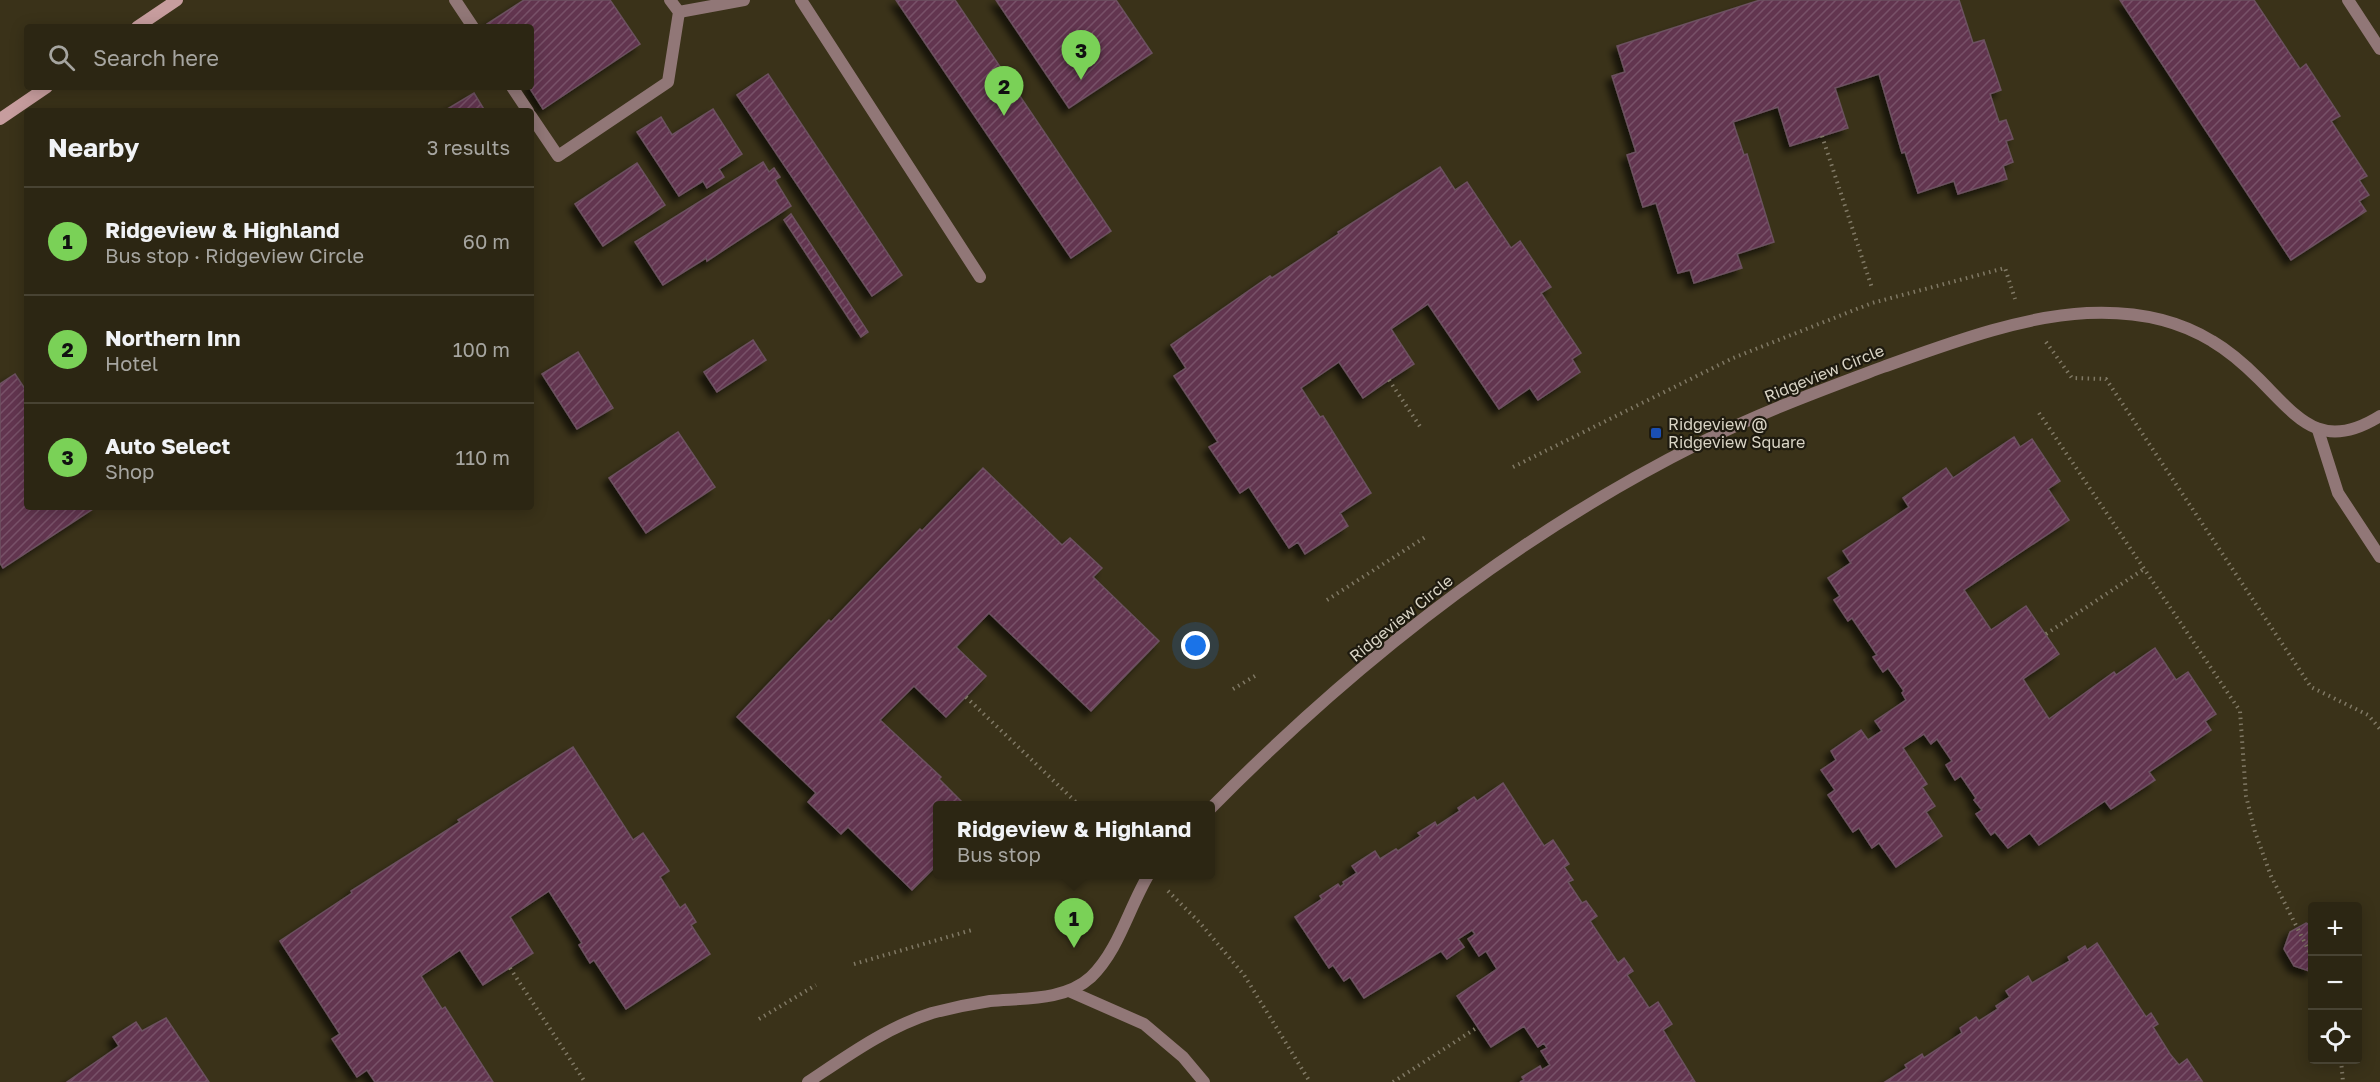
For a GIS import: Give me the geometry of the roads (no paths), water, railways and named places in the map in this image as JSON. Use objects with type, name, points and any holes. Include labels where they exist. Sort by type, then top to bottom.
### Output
[{"type":"main road","points":[[141,24],[177,0]]},
{"type":"main road","points":[[0,119],[43,90]]},
{"type":"street","points":[[455,0],[471,24]]},
{"type":"street","points":[[534,120],[558,156],[668,82],[679,12],[670,0]]},
{"type":"street","points":[[679,12],[744,0]]},
{"type":"street","points":[[801,0],[980,277]]},
{"type":"street","points":[[2348,0],[2380,49]]},
{"type":"street","points":[[514,90],[526,108]]},
{"type":"street","name":"Ridgeview Circle","points":[[1215,804],[1247,772],[1367,666],[1460,590],[1519,549],[1646,471],[1703,441],[1818,391],[1908,358],[2031,321],[2086,313],[2136,314],[2179,324],[2214,342],[2241,363],[2297,418],[2318,429]]},
{"type":"street","points":[[2380,416],[2352,429],[2335,432],[2318,429],[2338,493],[2380,557]]},
{"type":"street","points":[[808,1082],[863,1046],[930,1014],[971,1004],[1047,996],[1069,991],[1090,978],[1102,963],[1146,879]]},
{"type":"street","points":[[1069,991],[1144,1024],[1183,1057],[1204,1082]]},
{"type":"place","name":"Auto Select","points":[[1081,80]]},
{"type":"place","name":"Northern Inn","points":[[1004,116]]},
{"type":"place","name":"Ridgeview @ Ridgeview Square","points":[[1656,433]]},
{"type":"place","name":"Ridgeview & Highland","points":[[1074,948]]}]
